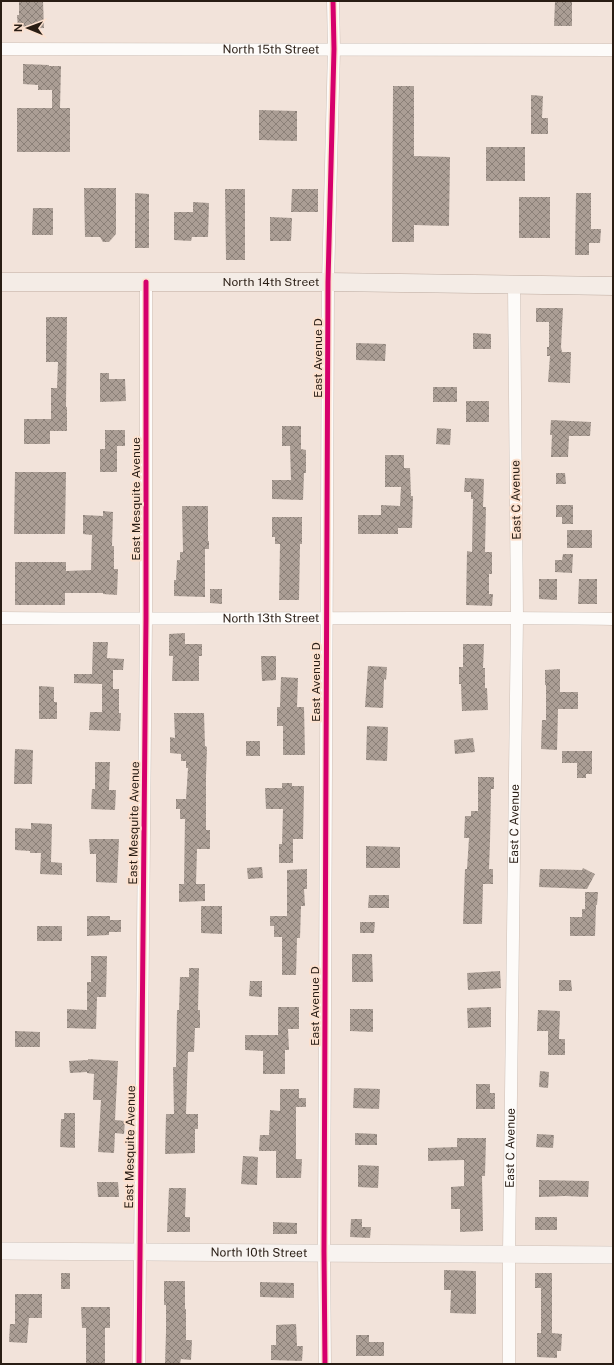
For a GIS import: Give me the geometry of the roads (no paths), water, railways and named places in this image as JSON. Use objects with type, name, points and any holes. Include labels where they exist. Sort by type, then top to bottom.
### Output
[{"type":"main road","name":"North 14th Street","points":[[1,282],[328,282],[613,286]]},
{"type":"street","name":"East Avenue D","points":[[324,1364],[328,282],[334,49],[333,1]]},
{"type":"street","name":"North 15th Street","points":[[1,49],[613,50]]},
{"type":"street","name":"East Mesquite Avenue","points":[[139,1364],[146,619],[146,282]]},
{"type":"street","name":"East C Avenue","points":[[509,1364],[517,618],[514,284]]},
{"type":"street","name":"North 13th Street","points":[[1,618],[613,619]]},
{"type":"street","name":"North 10th Street","points":[[1,1250],[613,1255]]}]
